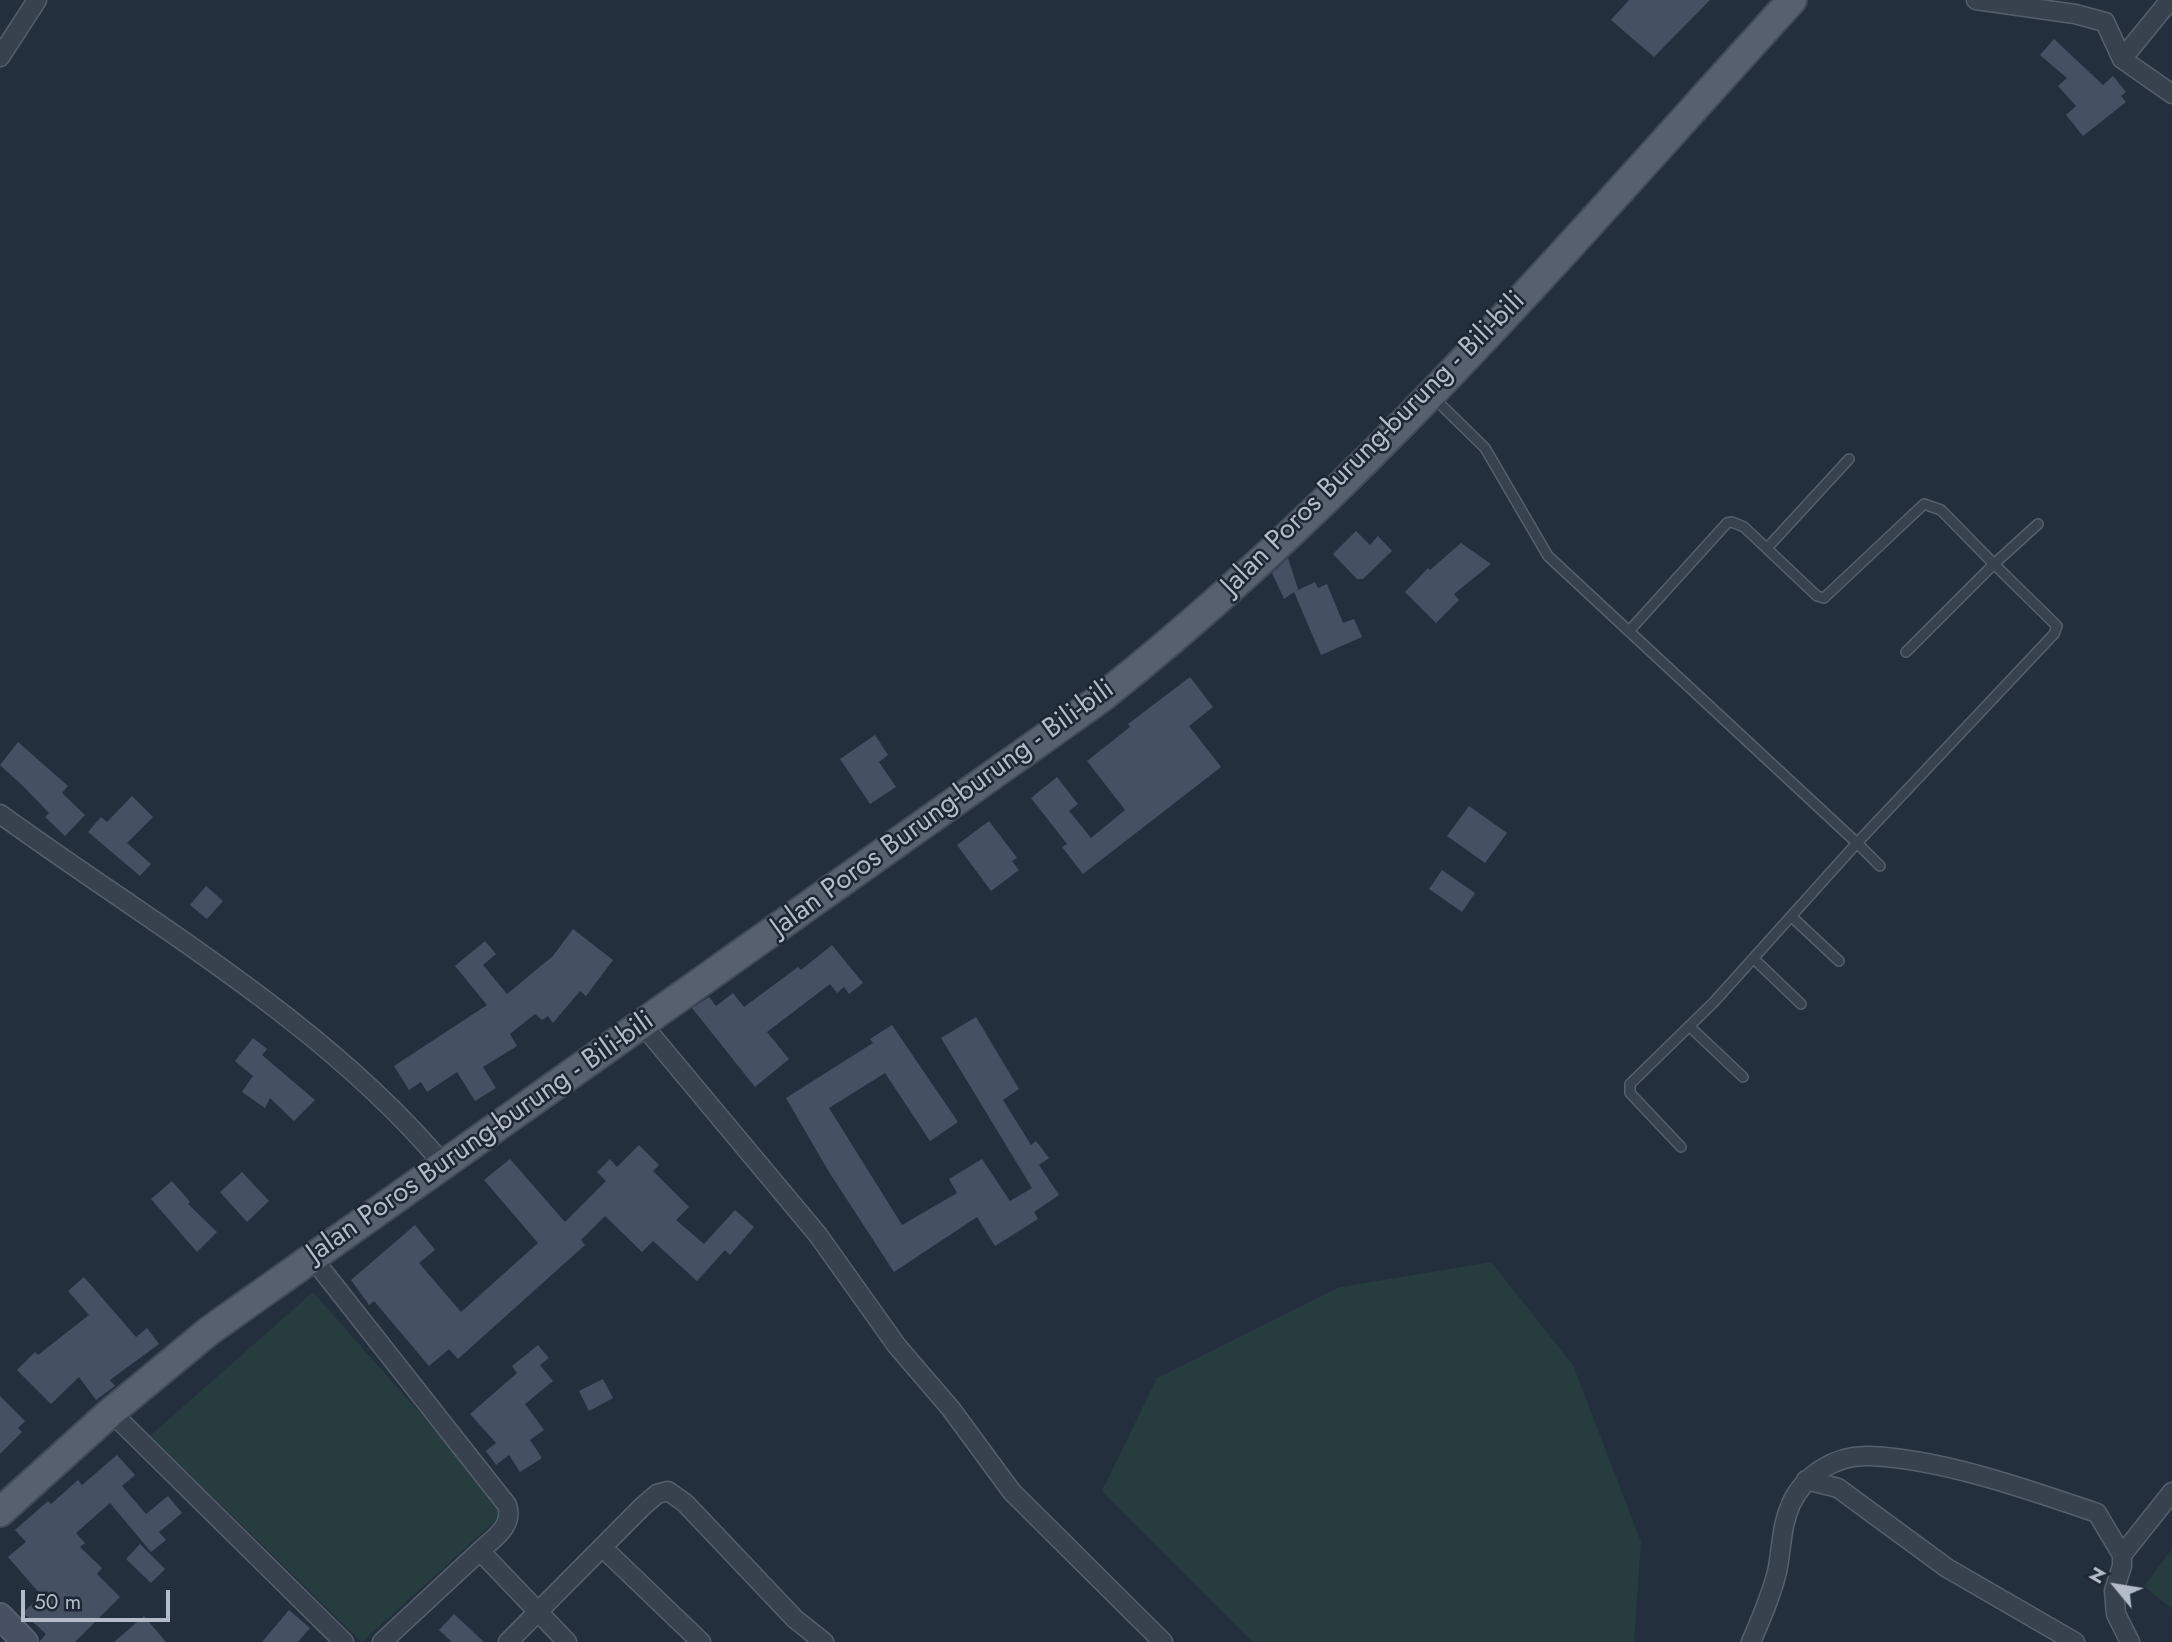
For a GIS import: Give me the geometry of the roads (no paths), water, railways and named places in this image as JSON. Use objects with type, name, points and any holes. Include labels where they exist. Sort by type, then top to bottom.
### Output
[{"type":"main road","name":"Jalan Poros Burung-burung - Bili-bili","points":[[0,1512],[111,1412],[209,1331],[311,1256],[1101,698],[1151,659],[1244,579],[1430,394],[1792,0]]},
{"type":"main road","points":[[0,1616],[25,1642]]},
{"type":"street","points":[[0,57],[37,0]]},
{"type":"street","points":[[1976,0],[2075,14],[2105,22],[2123,59],[2172,94]]},
{"type":"street","points":[[2123,59],[2170,0]]},
{"type":"street","points":[[0,814],[262,998],[373,1091],[416,1132],[443,1164]]},
{"type":"street","points":[[642,1024],[818,1235],[897,1346],[951,1409],[1012,1492],[1163,1642]]},
{"type":"street","points":[[311,1256],[430,1404],[506,1505],[509,1513],[506,1525],[382,1642]]},
{"type":"street","points":[[111,1412],[344,1642]]},
{"type":"street","points":[[1751,1642],[1772,1590],[1781,1531],[1792,1503],[1806,1480],[1824,1467],[1867,1456],[1973,1475],[2096,1513],[2122,1555],[2122,1566],[2114,1591],[2116,1614],[2130,1642]]},
{"type":"street","points":[[1806,1480],[1838,1488],[1947,1568],[2075,1642]]},
{"type":"street","points":[[509,1642],[642,1507],[657,1494],[668,1491],[685,1503],[796,1619],[824,1642]]},
{"type":"street","points":[[2122,1555],[2172,1492]]},
{"type":"street","points":[[603,1548],[701,1642]]},
{"type":"street","points":[[480,1550],[567,1642]]},
{"type":"lane","points":[[1430,394],[1485,448],[1548,556],[1880,866]]},
{"type":"lane","points":[[1768,547],[1849,459]]},
{"type":"lane","points":[[1630,630],[1727,523],[1739,523],[1768,547],[1817,596],[1824,598],[1924,504],[1931,504],[2057,626],[2054,634],[1857,843],[1754,959],[1629,1087],[1630,1093],[1681,1147]]},
{"type":"lane","points":[[1906,652],[2038,524]]},
{"type":"lane","points":[[1792,917],[1839,961]]},
{"type":"lane","points":[[1754,959],[1801,1004]]},
{"type":"lane","points":[[1689,1026],[1743,1077]]}]
